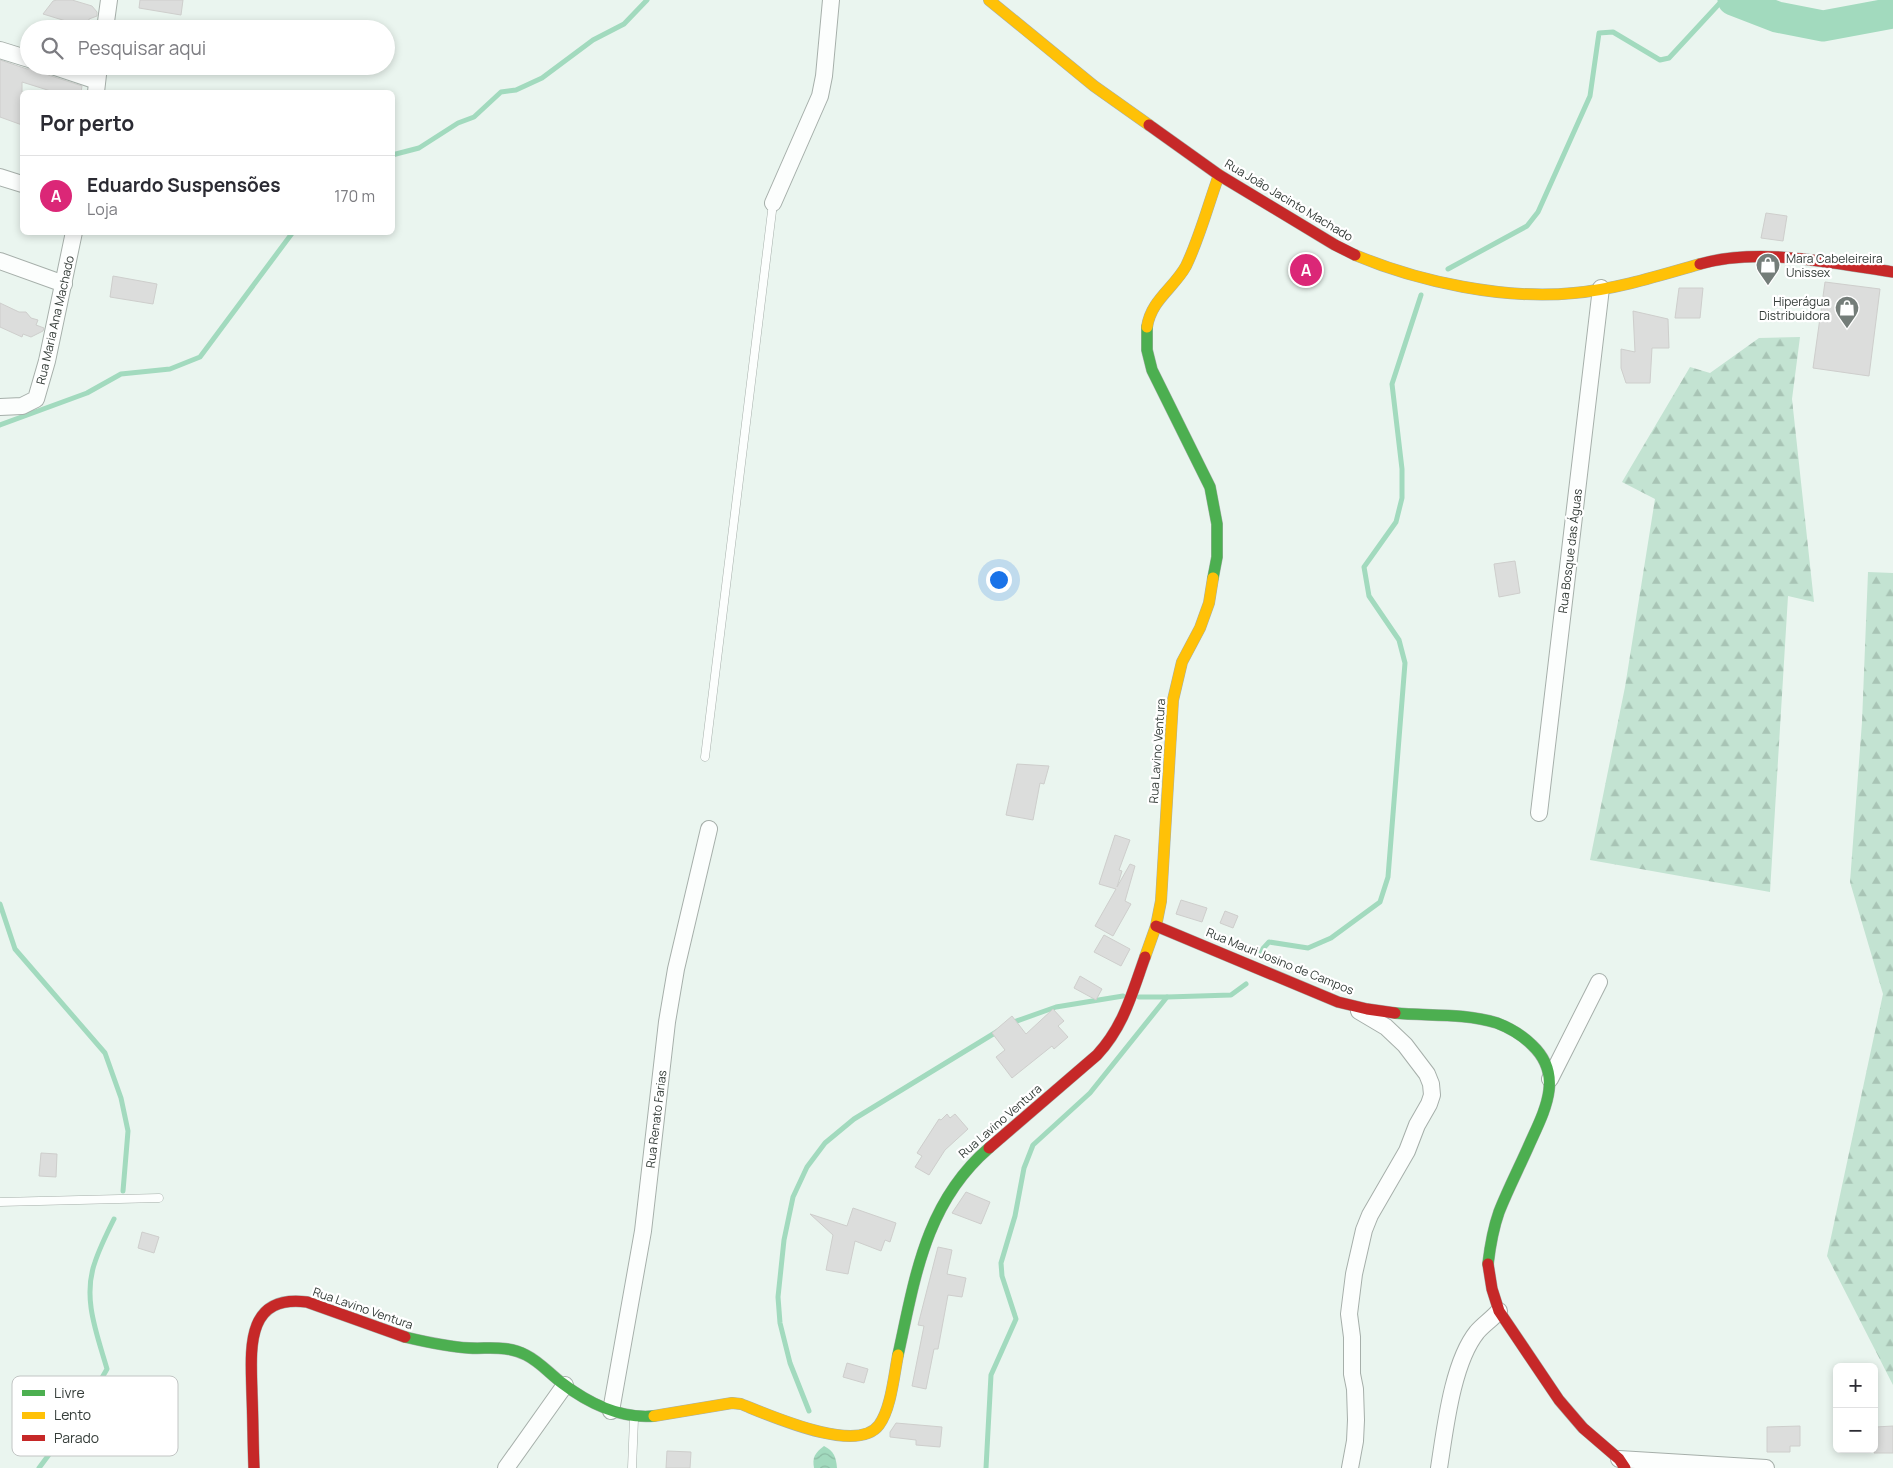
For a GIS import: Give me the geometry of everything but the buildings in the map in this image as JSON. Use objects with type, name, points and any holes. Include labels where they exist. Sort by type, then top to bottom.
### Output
[{"type":"street","points":[[105,20],[108,0]]},
{"type":"street","points":[[773,203],[820,96],[824,76],[831,0]]},
{"type":"street","name":"Rua João Jacinto Machado","points":[[989,0],[1094,86],[1219,176],[1335,245],[1364,258],[1413,275],[1477,290],[1527,294],[1576,293],[1632,283],[1706,262],[1747,256],[1808,260],[1893,272]]},
{"type":"street","points":[[0,50],[20,56]]},
{"type":"street","points":[[81,75],[97,80]]},
{"type":"street","name":"Rua Lavino Ventura","points":[[254,1468],[252,1343],[257,1324],[271,1307],[282,1302],[294,1301],[313,1304],[377,1329],[416,1341],[447,1346],[497,1347],[516,1350],[530,1357],[565,1385],[611,1411],[634,1417],[674,1414],[732,1402],[787,1421],[838,1435],[858,1436],[867,1434],[875,1429],[884,1416],[888,1404],[920,1256],[932,1222],[944,1200],[959,1176],[976,1158],[1097,1055],[1109,1042],[1124,1017],[1156,926],[1164,856],[1174,700],[1182,662],[1200,628],[1209,603],[1217,557],[1217,524],[1214,499],[1208,481],[1152,370],[1146,350],[1145,334],[1152,308],[1179,277],[1187,263],[1219,176]]},
{"type":"street","points":[[0,177],[20,183]]},
{"type":"street","name":"Rua Maria Ana Machado","points":[[0,407],[22,406],[36,399],[47,361],[73,235]]},
{"type":"street","points":[[0,261],[64,284]]},
{"type":"street","name":"Rua Bosque das Águas","points":[[1539,813],[1601,288]]},
{"type":"street","name":"Rua Renato Farias","points":[[611,1411],[643,1231],[667,1022],[676,969],[708,829]]},
{"type":"street","name":"Rua Mauri Josino de Campos","points":[[1156,926],[1346,1004],[1401,1013],[1465,1017],[1482,1020],[1508,1028],[1524,1038],[1539,1052],[1548,1068],[1550,1096],[1499,1213],[1490,1247],[1488,1267],[1499,1311],[1559,1400],[1583,1428],[1622,1464]]},
{"type":"street","points":[[1550,1079],[1599,982]]},
{"type":"street","points":[[1346,1004],[1386,1027],[1400,1038],[1427,1074],[1431,1084],[1432,1096],[1430,1104],[1417,1125],[1407,1151],[1370,1215],[1364,1230],[1354,1274],[1348,1314],[1352,1338],[1352,1374],[1355,1390],[1355,1441],[1350,1468]]},
{"type":"street","points":[[1439,1468],[1446,1417],[1456,1378],[1476,1333],[1499,1311]]},
{"type":"street","points":[[506,1468],[565,1385]]},
{"type":"street","points":[[1622,1464],[1766,1468]]},
{"type":"lane","points":[[705,757],[773,203]]},
{"type":"lane","points":[[0,1202],[159,1198]]},
{"type":"lane","points":[[632,1468],[634,1417]]},
{"type":"green space","points":[[1800,337],[1792,399],[1814,602],[1788,596],[1770,892],[1590,860],[1625,687],[1655,499],[1622,482],[1690,367],[1710,373],[1759,338]]},
{"type":"green space","points":[[1868,572],[1893,573],[1893,1385],[1827,1256],[1883,994],[1850,882],[1862,722]]},
{"type":"water","points":[[824,1446],[834,1455],[837,1468],[814,1468],[813,1461],[815,1455]]},
{"type":"waterway","points":[[395,154],[419,148],[458,123],[474,117],[501,92],[516,90],[542,78],[593,40],[624,24],[647,0]]},
{"type":"waterway","points":[[1448,269],[1527,226],[1538,212],[1590,96],[1599,33],[1613,32],[1660,60],[1669,58],[1719,4],[1728,0]]},
{"type":"waterway","points":[[1733,0],[1777,17],[1823,26],[1893,13]]},
{"type":"waterway","points":[[0,425],[87,393],[121,374],[170,369],[200,357],[291,235]]},
{"type":"waterway","points":[[1259,953],[1269,942],[1308,948],[1331,938],[1380,902],[1388,877],[1405,663],[1399,640],[1369,596],[1364,567],[1396,522],[1402,498],[1402,469],[1392,384],[1421,295]]},
{"type":"waterway","points":[[0,904],[15,949],[105,1053],[121,1098],[128,1131],[123,1191]]},
{"type":"waterway","points":[[986,1468],[991,1375],[1016,1319],[1002,1276],[1001,1263],[1015,1216],[1024,1168],[1033,1145],[1090,1093],[1167,997],[1231,995],[1246,984]]},
{"type":"waterway","points":[[1011,1023],[1056,1007],[1123,996]]},
{"type":"waterway","points":[[1139,997],[1167,997]]},
{"type":"waterway","points":[[809,1411],[790,1363],[780,1323],[778,1297],[784,1240],[793,1197],[807,1167],[825,1143],[854,1119],[998,1031]]},
{"type":"waterway","points":[[103,1376],[107,1369],[92,1316],[90,1289],[91,1275],[95,1262],[114,1219]]},
{"type":"waterway","points":[[39,1468],[48,1456]]},
{"type":"traffic: fast","points":[[1147,327],[1147,350],[1152,370],[1210,487],[1217,524],[1217,557],[1213,578]]},
{"type":"traffic: fast","points":[[1395,1013],[1459,1016],[1497,1023],[1516,1032],[1528,1041],[1542,1056],[1547,1068],[1549,1093],[1546,1105],[1499,1212],[1488,1264]]},
{"type":"traffic: fast","points":[[898,1355],[917,1270],[937,1217],[950,1193],[967,1170],[989,1148]]},
{"type":"traffic: fast","points":[[405,1337],[453,1347],[498,1348],[519,1352],[536,1361],[558,1380],[594,1403],[629,1415],[654,1416]]},
{"type":"traffic: slow","points":[[989,0],[1094,86],[1149,125]]},
{"type":"traffic: slow","points":[[1147,327],[1153,309],[1186,266],[1200,232],[1219,175]]},
{"type":"traffic: slow","points":[[1355,255],[1380,265],[1434,281],[1463,287],[1520,294],[1590,291],[1637,282],[1700,264]]},
{"type":"traffic: slow","points":[[1145,957],[1156,926],[1161,901],[1173,700],[1182,662],[1200,628],[1209,603],[1213,578]]},
{"type":"traffic: slow","points":[[654,1416],[732,1403],[741,1404],[812,1430],[852,1436],[868,1433],[879,1425],[883,1418],[891,1392],[898,1355]]},
{"type":"traffic: jam","points":[[1149,125],[1219,175],[1335,245],[1355,255]]},
{"type":"traffic: jam","points":[[1700,264],[1723,259],[1747,257],[1796,258],[1893,272]]},
{"type":"traffic: jam","points":[[1156,926],[1338,1002],[1395,1013]]},
{"type":"traffic: jam","points":[[989,1148],[1097,1055],[1106,1044],[1121,1021],[1145,957]]},
{"type":"traffic: jam","points":[[1488,1264],[1492,1289],[1499,1311],[1559,1400],[1583,1428],[1619,1459],[1625,1468]]},
{"type":"traffic: jam","points":[[254,1468],[251,1378],[252,1344],[255,1329],[262,1316],[272,1307],[287,1302],[307,1302],[405,1337]]},
{"type":"place","name":"Eduardo Suspensões","points":[[1306,270]]},
{"type":"place","name":"Mara Cabeleireira Unissex","points":[[1768,286]]},
{"type":"place","name":"Hiperágua Distribuidora","points":[[1847,329]]}]
